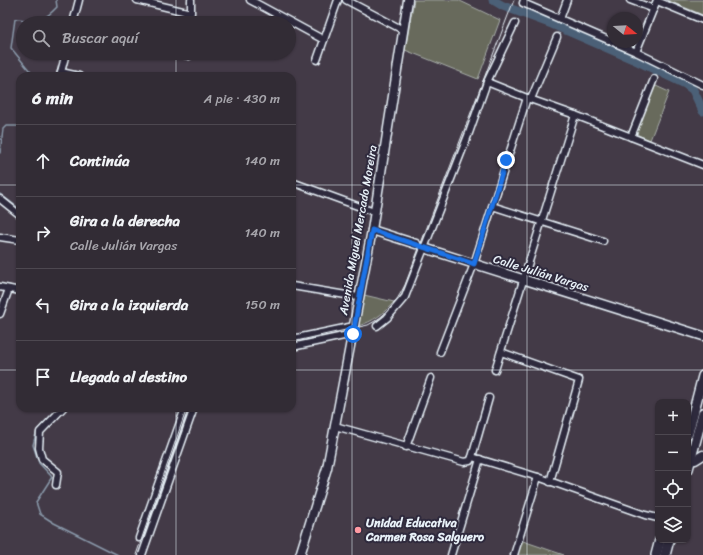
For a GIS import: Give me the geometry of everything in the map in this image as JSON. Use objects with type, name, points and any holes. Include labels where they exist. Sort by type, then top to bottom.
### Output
[{"type":"highway","points":[[691,448],[703,376]]},
{"type":"highway","points":[[693,432],[703,413]]},
{"type":"highway","points":[[656,555],[659,543]]},
{"type":"highway","points":[[666,555],[668,543]]},
{"type":"main road","name":"Avenida Miguel Mercado Moreira","points":[[300,555],[325,474],[354,330],[358,297],[372,230],[408,0]]},
{"type":"main road","name":"Calle Julián Vargas","points":[[372,230],[416,244]]},
{"type":"main road","name":"Calle Julián Vargas","points":[[424,248],[703,336]]},
{"type":"main road","points":[[691,463],[703,455]]},
{"type":"street","points":[[75,16],[79,0]]},
{"type":"street","points":[[137,0],[192,13],[191,0]]},
{"type":"street","points":[[250,0],[280,16]]},
{"type":"street","points":[[317,60],[338,0]]},
{"type":"street","points":[[346,0],[403,30]]},
{"type":"street","points":[[524,0],[523,3],[636,52],[703,85]]},
{"type":"street","points":[[560,19],[567,0]]},
{"type":"street","points":[[630,0],[654,9]]},
{"type":"street","points":[[636,52],[657,0],[703,20]]},
{"type":"street","points":[[377,326],[387,318],[405,297],[469,133],[487,82],[515,23]]},
{"type":"street","points":[[296,25],[324,40]]},
{"type":"street","points":[[440,352],[474,264],[492,206],[529,99],[557,37]]},
{"type":"street","points":[[61,72],[64,60]]},
{"type":"street","points":[[631,137],[654,79]]},
{"type":"street","points":[[487,82],[703,165]]},
{"type":"street","points":[[495,370],[575,115]]},
{"type":"street","points":[[296,183],[374,212]]},
{"type":"street","points":[[0,199],[16,212]]},
{"type":"street","points":[[492,206],[603,241]]},
{"type":"street","points":[[0,237],[16,239]]},
{"type":"street","name":"Calle Julián Vargas","points":[[416,244],[424,248]]},
{"type":"street","points":[[0,287],[16,290]]},
{"type":"street","points":[[296,287],[358,297]]},
{"type":"street","points":[[0,314],[9,289]]},
{"type":"street","points":[[296,338],[354,330]]},
{"type":"street","points":[[296,346],[354,330]]},
{"type":"street","points":[[501,352],[579,380],[550,482]]},
{"type":"street","points":[[406,447],[431,378]]},
{"type":"street","points":[[335,426],[406,447],[464,462],[470,461],[489,398]]},
{"type":"street","points":[[56,485],[58,472],[42,459],[38,448],[40,432],[59,412]]},
{"type":"street","points":[[139,538],[184,412]]},
{"type":"street","points":[[142,555],[193,412]]},
{"type":"street","points":[[472,457],[538,477],[655,517]]},
{"type":"street","points":[[451,555],[480,459]]},
{"type":"street","points":[[514,555],[538,477]]},
{"type":"green space","points":[[414,0],[458,0],[500,20],[478,79],[405,50]]},
{"type":"green space","points":[[667,0],[703,0],[703,15]]},
{"type":"green space","points":[[656,86],[669,92],[650,140],[638,135],[637,132],[654,87]]},
{"type":"green space","points":[[364,295],[394,302],[378,317],[358,326]]},
{"type":"green space","points":[[520,540],[564,555],[516,555]]},
{"type":"waterway","points":[[47,16],[57,7],[56,0]]},
{"type":"waterway","points":[[493,0],[503,6],[552,24],[633,59],[685,84],[693,90],[703,111]]},
{"type":"waterway","points":[[16,19],[11,48],[16,54]]},
{"type":"waterway","points":[[21,60],[31,72]]},
{"type":"waterway","points":[[0,153],[3,129],[6,126],[16,126]]},
{"type":"waterway","points":[[0,194],[16,206]]},
{"type":"waterway","points":[[54,412],[37,430],[33,445],[39,463],[52,477],[36,502],[40,514],[54,523],[118,555]]},
{"type":"tram line","points":[[296,341],[368,325],[385,313],[398,298],[405,285],[514,0]]},
{"type":"tram line","points":[[136,555],[186,412]]},
{"type":"place","name":"Unidad Educativa Carmen Rosa Salguero","points":[[358,530]]},
{"type":"route","points":[[353,334],[358,297],[372,230],[474,264],[506,160]]}]
